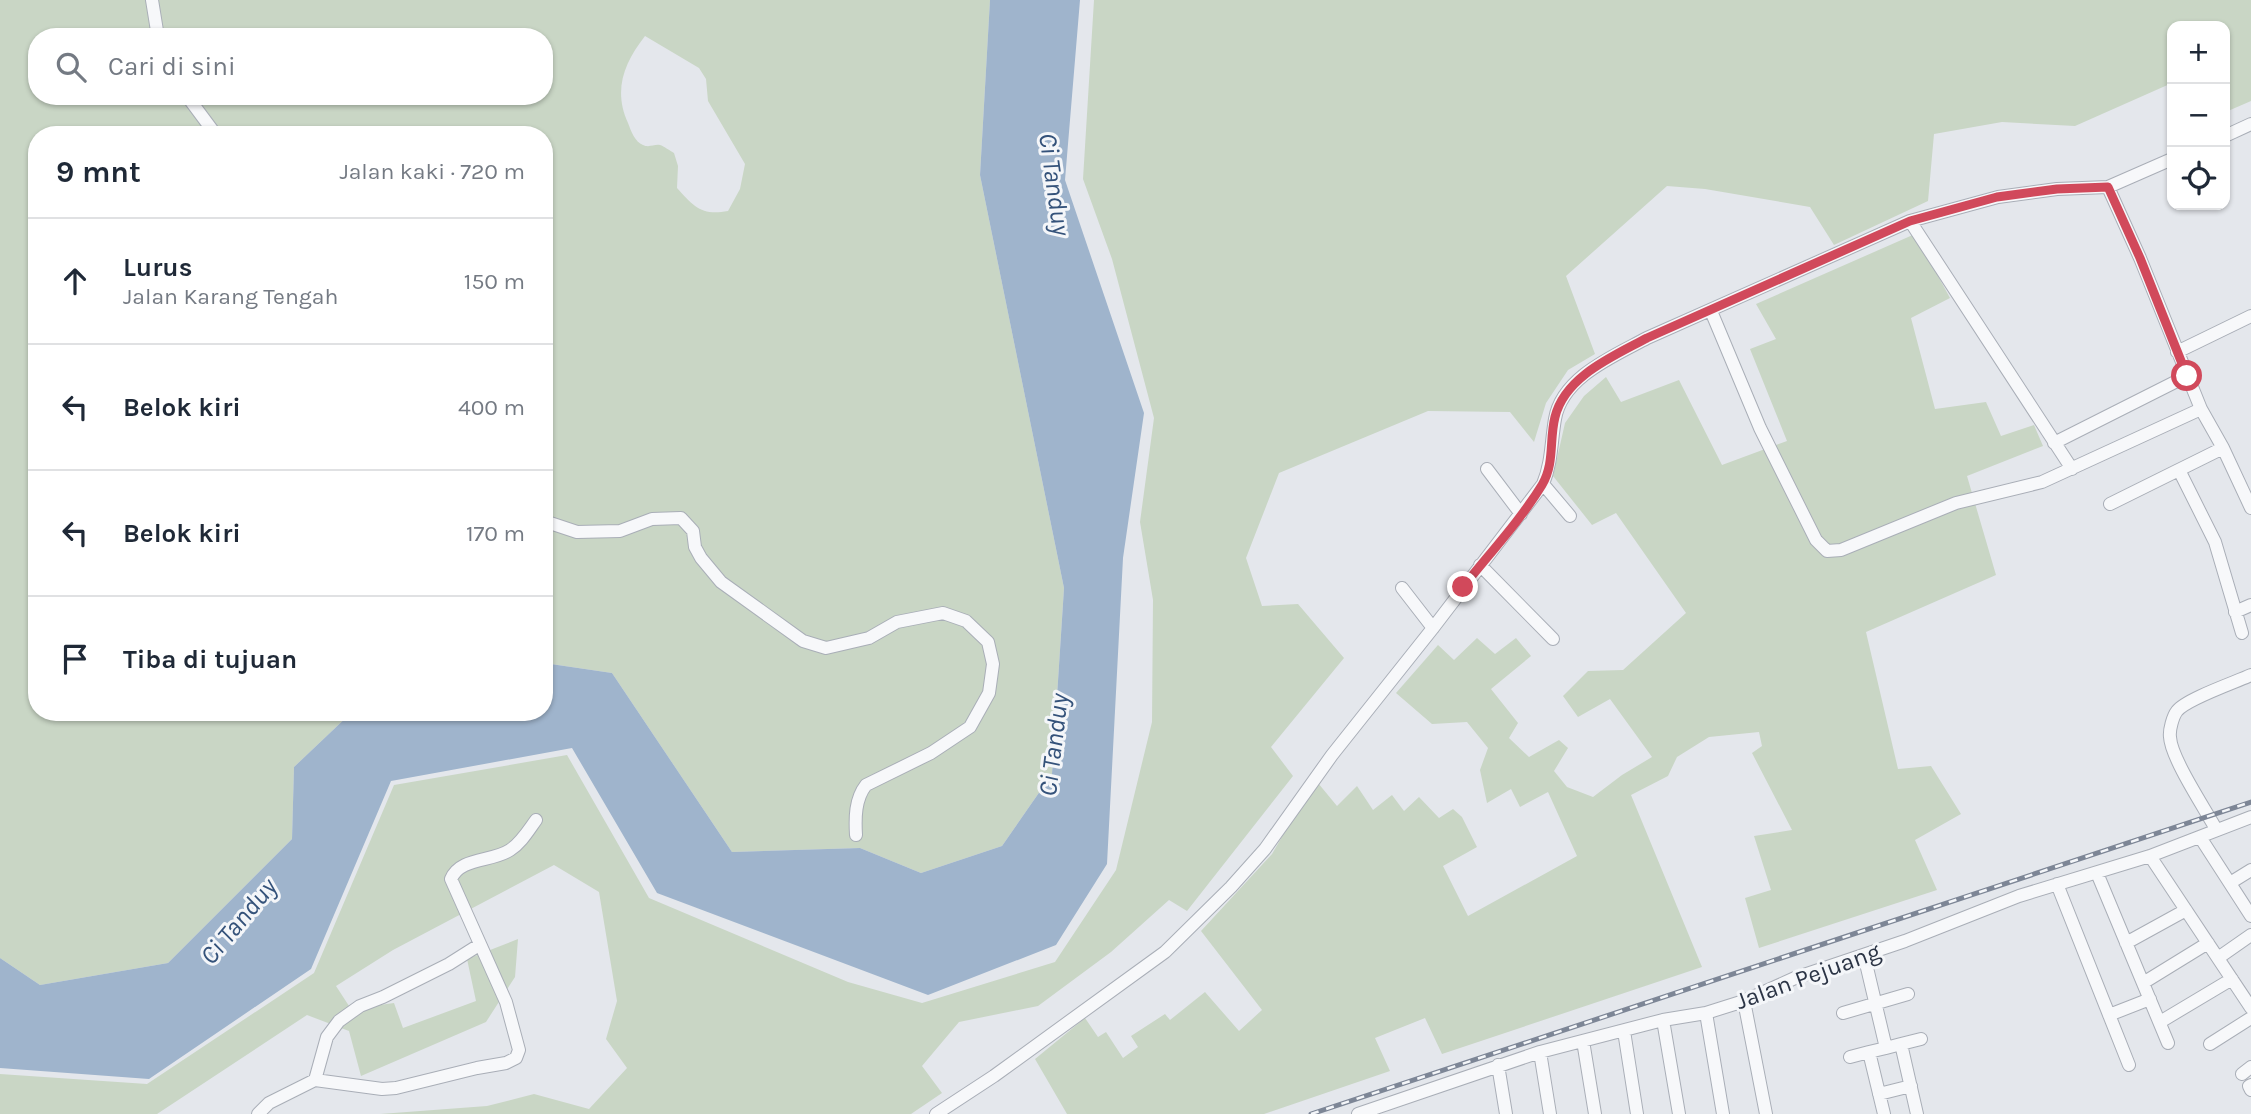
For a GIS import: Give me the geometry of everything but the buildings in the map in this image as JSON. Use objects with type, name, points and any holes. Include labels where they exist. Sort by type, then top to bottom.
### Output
[{"type":"street","points":[[152,0],[157,28]]},
{"type":"street","points":[[194,105],[209,126]]},
{"type":"street","points":[[2230,134],[2251,124]]},
{"type":"street","points":[[936,1114],[1026,1053],[1183,936],[1265,849],[1332,755],[1543,484],[1551,462],[1555,416],[1564,397],[1580,378],[1611,357],[1647,338],[1910,221],[1997,197],[2057,189],[2108,187],[2167,161]]},
{"type":"street","points":[[2108,187],[2201,409],[2251,508]]},
{"type":"street","points":[[1910,221],[2072,469]]},
{"type":"street","points":[[1711,311],[1760,428],[1816,540],[1827,551],[1841,550],[1956,503],[2042,482],[2201,409]]},
{"type":"street","points":[[2177,352],[2251,316]]},
{"type":"street","points":[[2054,443],[2187,376]]},
{"type":"street","points":[[2110,504],[2223,448]]},
{"type":"street","points":[[1487,469],[1521,514]]},
{"type":"street","points":[[2179,470],[2215,542],[2242,633]]},
{"type":"street","points":[[1543,484],[1570,516]]},
{"type":"street","points":[[553,524],[577,532],[620,530],[652,519],[681,518],[693,531],[695,547],[701,558],[721,582],[803,641],[827,648],[869,638],[897,622],[943,613],[966,621],[988,642],[993,664],[989,693],[970,727],[930,753],[866,785],[855,812],[856,835]]},
{"type":"street","points":[[1480,565],[1553,639]]},
{"type":"street","points":[[1402,588],[1433,628]]},
{"type":"street","points":[[2235,612],[2251,605]]},
{"type":"street","points":[[2216,829],[2173,752],[2169,736],[2178,710],[2188,702],[2251,676]]},
{"type":"street","name":"Jalan Pejuang","points":[[1358,1114],[1539,1052],[1663,1020],[1706,1013],[1744,1001],[1795,978],[1864,956],[2057,884],[2150,856],[2251,817]]},
{"type":"street","points":[[258,1114],[269,1103],[314,1080],[382,1089],[396,1088],[506,1063],[516,1058],[519,1050],[506,1002],[451,882],[451,876],[464,865],[509,851],[536,820]]},
{"type":"street","points":[[2200,837],[2251,916]]},
{"type":"street","points":[[2150,856],[2251,1008]]},
{"type":"street","points":[[2230,883],[2251,870]]},
{"type":"street","points":[[2097,873],[2168,1043]]},
{"type":"street","points":[[2057,884],[2129,1065]]},
{"type":"street","points":[[2126,943],[2186,910]]},
{"type":"street","points":[[2218,958],[2251,935]]},
{"type":"street","points":[[2143,984],[2208,943]]},
{"type":"street","points":[[314,1080],[327,1037],[339,1021],[360,1006],[449,964],[479,945]]},
{"type":"street","points":[[1864,956],[1886,1048]]},
{"type":"street","points":[[2160,1022],[2232,979]]},
{"type":"street","points":[[1843,1013],[1908,994]]},
{"type":"street","points":[[2109,1015],[2150,999]]},
{"type":"street","points":[[1744,1001],[1766,1114]]},
{"type":"street","points":[[1706,1013],[1723,1114]]},
{"type":"street","points":[[2210,1044],[2251,1018]]},
{"type":"street","points":[[1663,1020],[1679,1114]]},
{"type":"street","points":[[1624,1031],[1637,1114]]},
{"type":"street","points":[[1850,1056],[1922,1039]]},
{"type":"street","points":[[1583,1041],[1595,1114]]},
{"type":"street","points":[[1901,1044],[1917,1114]]},
{"type":"street","points":[[1539,1052],[1550,1114]]},
{"type":"street","points":[[1869,1052],[1884,1114]]},
{"type":"street","points":[[1498,1065],[1506,1114]]},
{"type":"street","points":[[1879,1094],[1911,1086]]},
{"type":"green space","points":[[0,0],[990,0],[980,175],[1064,588],[1052,774],[1002,846],[921,873],[860,848],[732,852],[612,673],[553,664],[553,126],[28,126],[28,721],[343,721],[294,767],[292,839],[168,963],[40,985],[0,958]],"holes":[[[645,36],[699,68],[706,79],[708,101],[745,164],[740,189],[728,211],[711,212],[699,209],[677,188],[678,166],[674,153],[660,145],[647,146],[638,141],[632,133],[621,99],[626,67]]]},
{"type":"green space","points":[[1094,0],[2251,0],[2251,101],[2230,110],[2230,21],[2167,21],[2167,85],[2075,126],[2002,122],[1934,134],[1928,201],[1834,245],[1810,207],[1705,189],[1667,186],[1566,276],[1595,354],[1568,370],[1546,403],[1534,442],[1510,412],[1428,411],[1279,473],[1246,558],[1262,606],[1298,604],[1344,658],[1271,747],[1293,776],[1187,911],[1169,900],[1111,952],[1038,1006],[959,1022],[922,1066],[942,1093],[911,1114],[380,1114],[487,1106],[534,1094],[589,1109],[627,1068],[606,1039],[617,1001],[599,892],[554,865],[393,950],[336,986],[351,1009],[394,1003],[403,1028],[476,1001],[467,959],[518,939],[515,977],[486,1022],[361,1076],[349,1031],[307,1015],[157,1114],[0,1114],[0,1074],[147,1084],[314,973],[394,785],[567,755],[649,898],[848,982],[922,1003],[1055,962],[1116,870],[1152,722],[1153,600],[1140,522],[1154,418],[1112,259],[1083,179]]},
{"type":"green space","points":[[1915,234],[1950,298],[1911,318],[1935,409],[1986,402],[2001,436],[2034,425],[2043,446],[1967,476],[1996,575],[1866,632],[1898,769],[1931,766],[1961,814],[1915,840],[1937,890],[1759,948],[1745,898],[1771,890],[1754,836],[1792,830],[1752,753],[1762,746],[1759,732],[1709,737],[1677,757],[1668,776],[1631,795],[1702,967],[1442,1054],[1425,1018],[1375,1038],[1390,1071],[1264,1114],[1067,1114],[1035,1059],[1085,1018],[1098,1037],[1106,1032],[1123,1058],[1138,1047],[1131,1036],[1165,1014],[1170,1020],[1205,992],[1239,1031],[1262,1010],[1201,931],[1272,854],[1294,816],[1318,783],[1337,806],[1357,786],[1373,810],[1392,795],[1404,811],[1419,797],[1439,818],[1453,809],[1462,817],[1477,847],[1443,866],[1468,916],[1577,856],[1548,792],[1520,807],[1511,789],[1487,803],[1480,770],[1488,748],[1467,722],[1432,724],[1396,693],[1438,645],[1454,660],[1477,638],[1495,654],[1516,638],[1531,656],[1491,689],[1518,723],[1509,738],[1529,757],[1559,740],[1568,748],[1554,771],[1567,787],[1593,797],[1652,757],[1610,699],[1578,717],[1563,696],[1588,671],[1623,670],[1686,613],[1616,513],[1592,525],[1553,476],[1565,423],[1584,396],[1606,377],[1621,402],[1679,380],[1722,465],[1787,441],[1750,349],[1776,339],[1756,304]]},
{"type":"water","name":"Ci Tanduy","points":[[990,0],[1080,0],[1065,180],[1144,413],[1123,558],[1107,864],[1056,945],[928,995],[657,893],[572,748],[391,781],[311,969],[149,1079],[0,1068],[0,958],[40,985],[168,963],[292,839],[294,767],[343,721],[553,721],[553,664],[612,673],[732,852],[860,848],[921,873],[1002,846],[1052,774],[1064,588],[980,175]]},
{"type":"railway","points":[[1311,1114],[2251,802]]},
{"type":"route","points":[[1463,587],[1543,484],[1551,462],[1555,416],[1564,397],[1580,378],[1611,357],[1647,338],[1910,221],[1997,197],[2057,189],[2108,187],[2140,258],[2187,376]]}]
